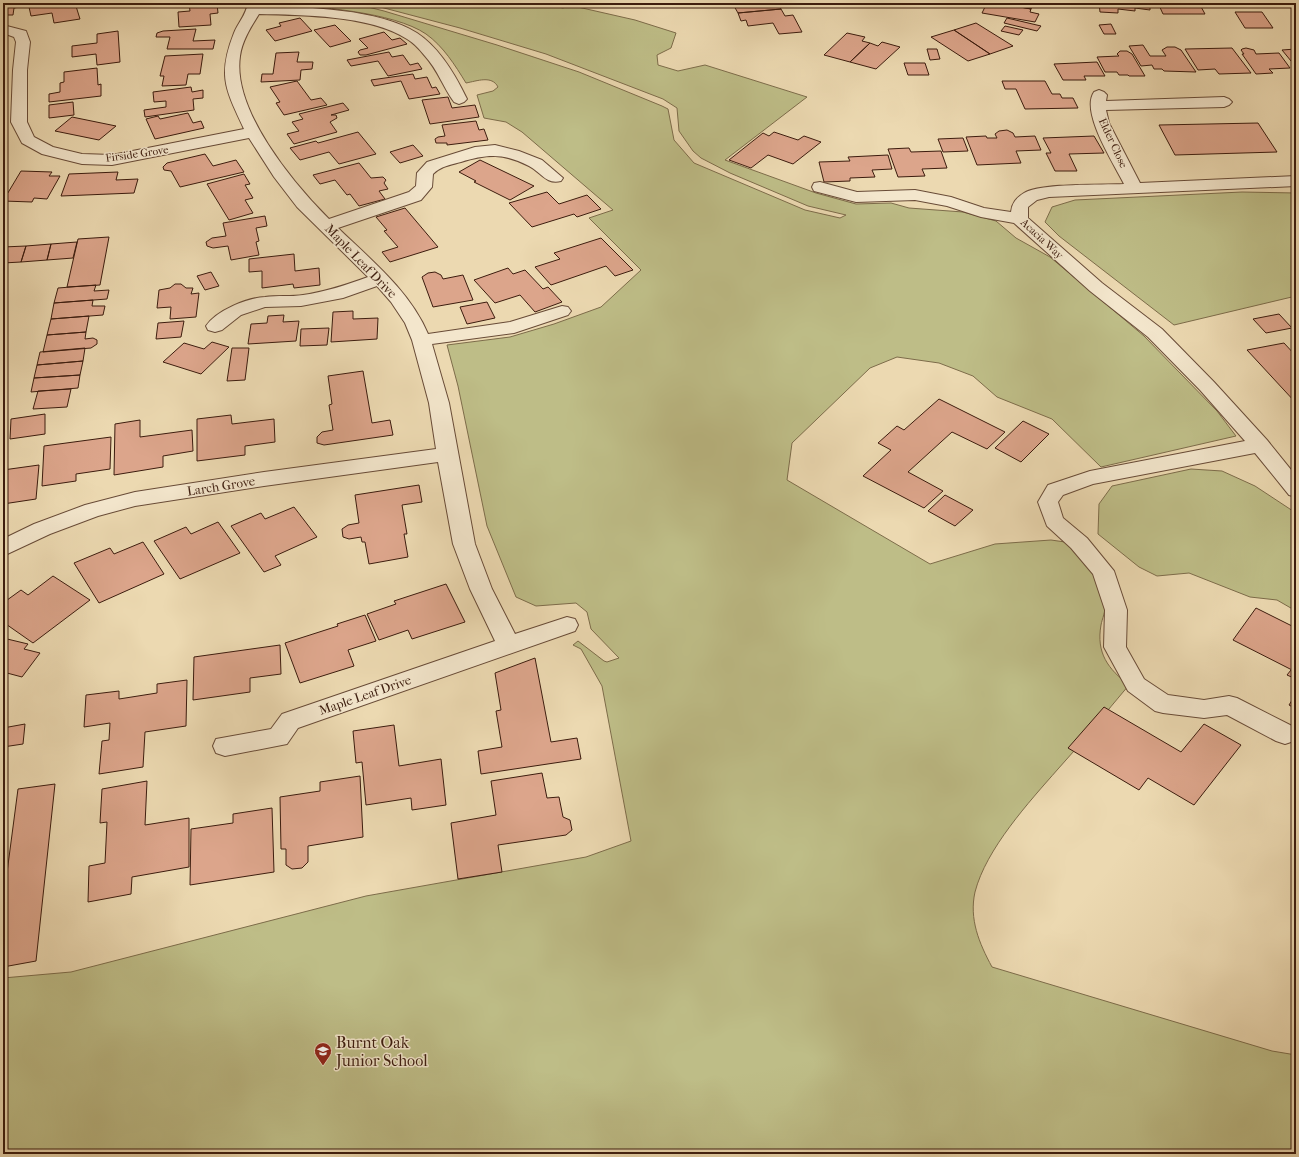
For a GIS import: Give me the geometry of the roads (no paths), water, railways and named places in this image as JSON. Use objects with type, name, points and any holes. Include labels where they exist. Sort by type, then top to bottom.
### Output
[{"type":"street","name":"Maple Leaf Drive","points":[[459,99],[449,78],[436,59],[413,37],[389,26],[358,19],[254,6],[233,55],[232,75],[235,94],[253,132],[280,174],[303,203],[380,279],[398,299],[414,323],[421,340],[439,403],[464,544],[481,589],[509,645]]},
{"type":"street","name":"Firside Grove","points":[[3,29],[21,34],[23,42],[20,70],[19,122],[28,140],[48,151],[82,158],[112,160],[253,132]]},
{"type":"street","name":"Elder Close","points":[[1135,189],[1101,123],[1098,100],[1224,102]]},
{"type":"street","points":[[326,226],[415,196],[424,187],[425,173],[433,165],[475,152],[495,150],[513,154],[536,163],[555,178]]},
{"type":"street","name":"Acacia Way","points":[[1295,487],[1260,445],[1207,386],[1154,333],[1096,287],[1019,219],[1020,205],[1031,196],[1048,192],[1296,181]]},
{"type":"street","points":[[820,188],[856,198],[915,195],[951,202],[981,212],[1019,219]]},
{"type":"street","points":[[215,326],[235,310],[264,302],[301,301],[337,294],[380,279]]},
{"type":"street","points":[[421,340],[514,327],[562,311]]},
{"type":"street","points":[[1260,445],[1090,478],[1055,490],[1048,502],[1054,521],[1079,543],[1103,571],[1116,610],[1115,646],[1136,685],[1163,704],[1204,709],[1229,705],[1285,734]]},
{"type":"street","name":"Larch Grove","points":[[3,548],[42,529],[92,510],[135,499],[272,478],[447,454]]},
{"type":"street","name":"Maple Leaf Drive","points":[[225,746],[278,737],[290,721],[567,625]]},
{"type":"place","name":"Burnt Oak Junior School","points":[[323,1066]]}]
